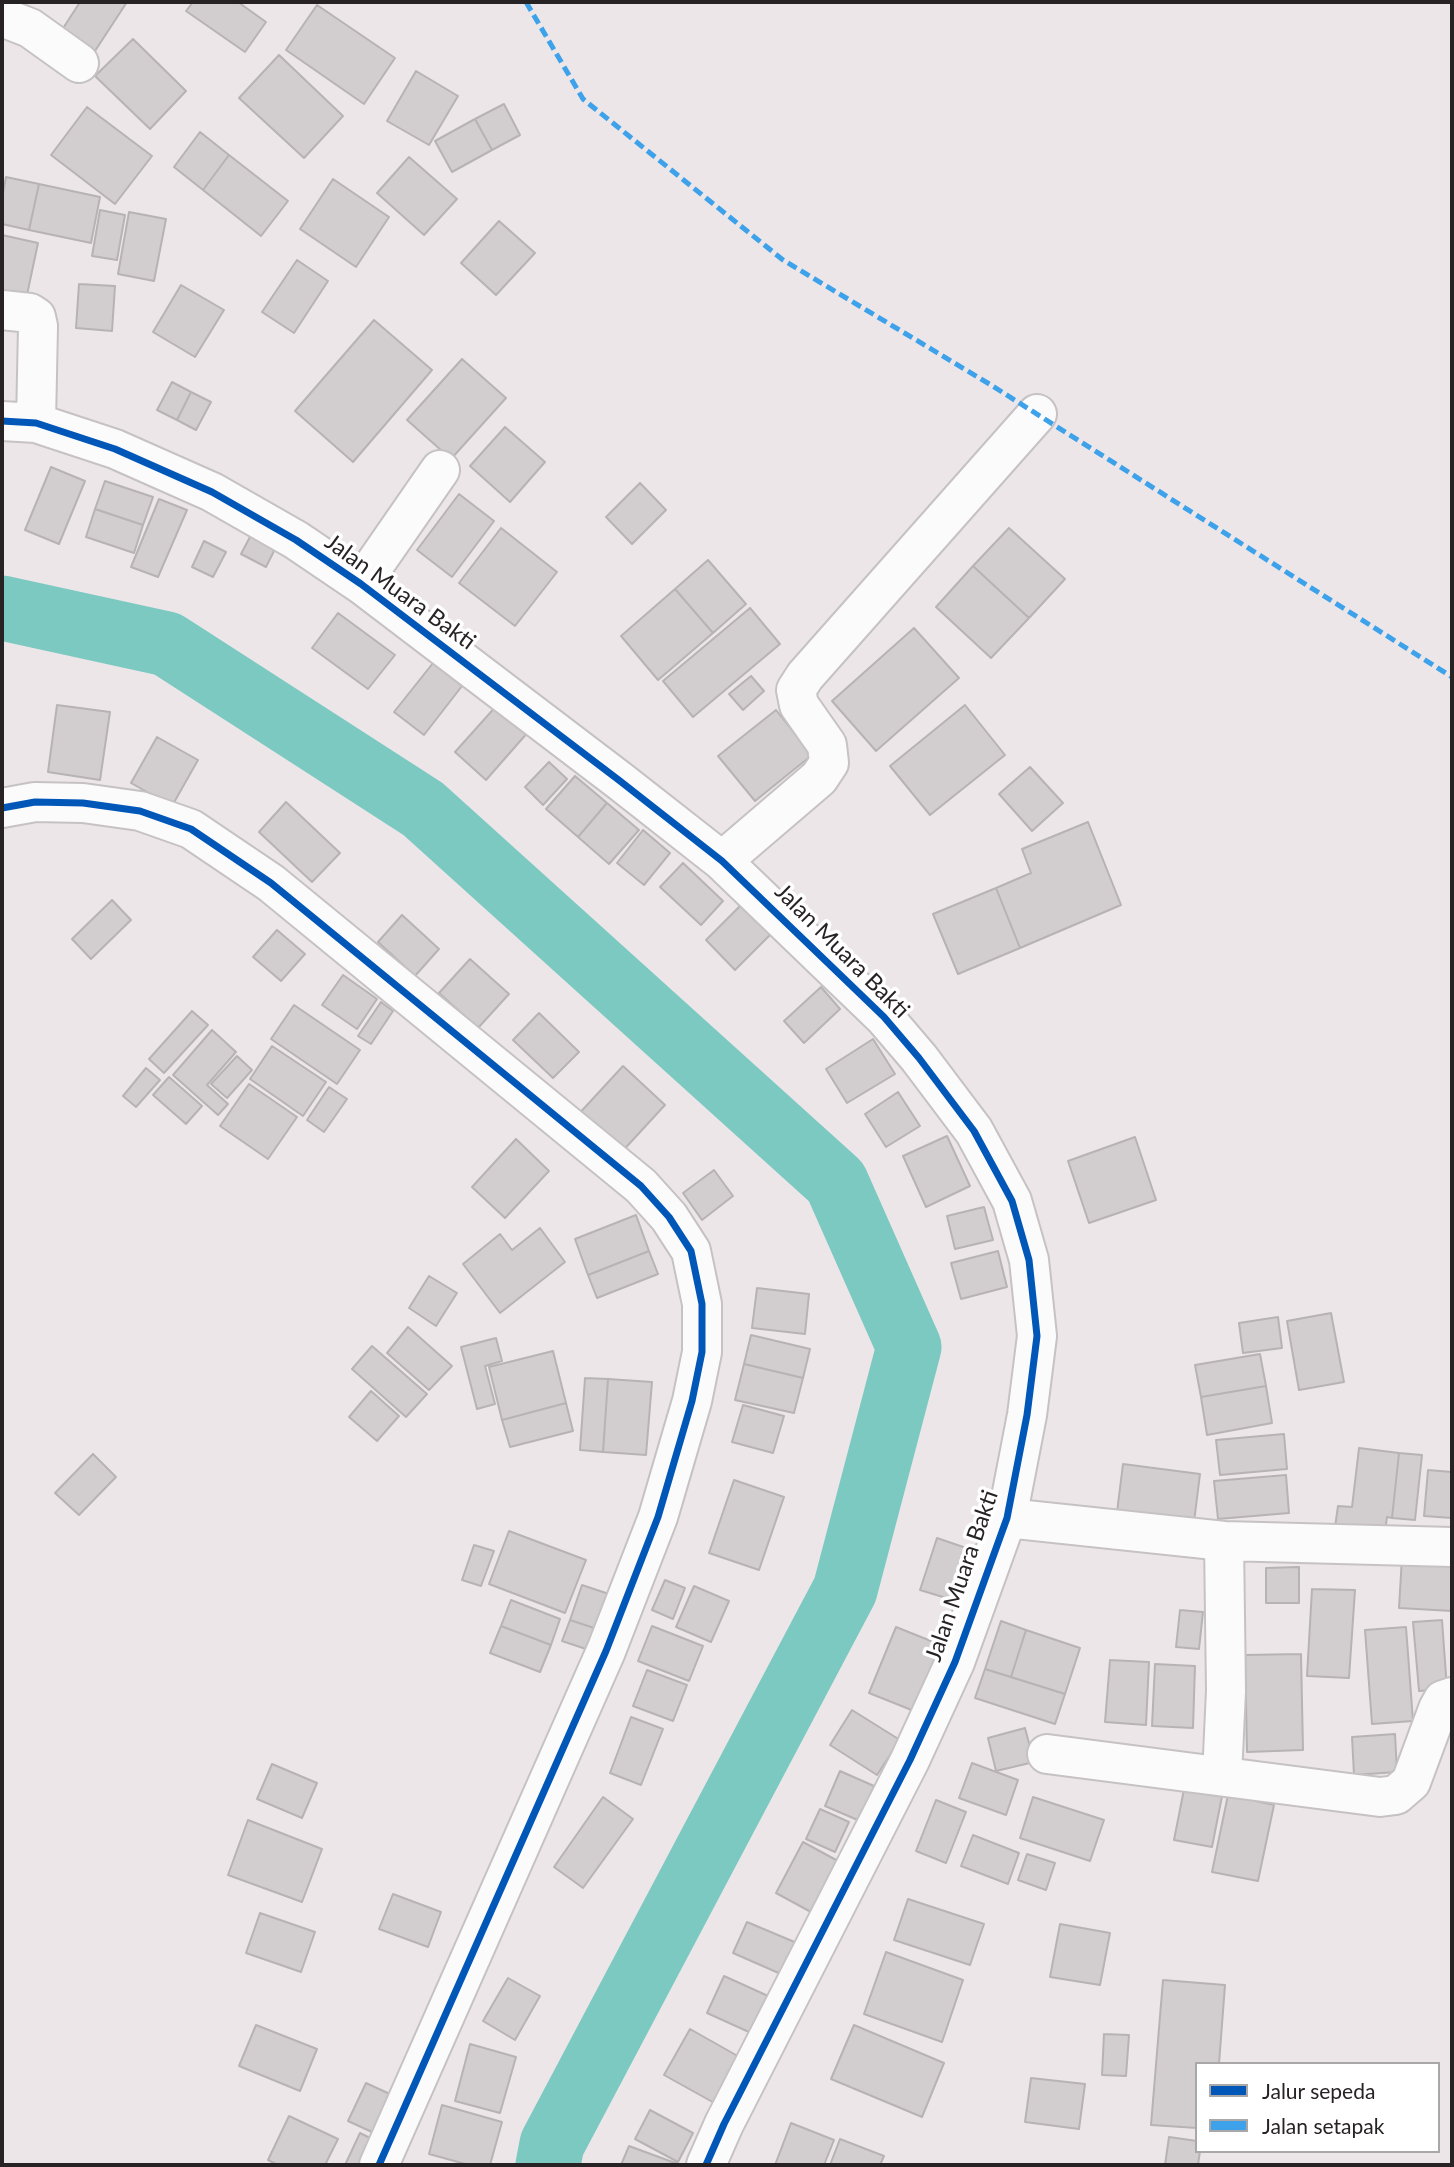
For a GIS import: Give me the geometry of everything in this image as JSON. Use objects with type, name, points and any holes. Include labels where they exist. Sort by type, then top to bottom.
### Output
[{"type":"street","points":[[25,15],[79,63]]},
{"type":"street","points":[[2,310],[30,313],[36,317],[38,326],[19,422]]},
{"type":"street","points":[[722,861],[819,778],[829,763],[827,745],[799,705],[796,690],[805,676],[1037,414]]},
{"type":"street","name":"Jalan Muara Bakti","points":[[19,422],[115,449],[212,492],[296,540],[361,584],[722,861],[884,1017],[974,1131],[1012,1200],[1030,1260],[1037,1336],[1027,1415],[1007,1518],[954,1662],[910,1760],[706,2165]]},
{"type":"street","points":[[361,584],[440,470]]},
{"type":"street","points":[[2,808],[35,803],[82,803],[140,811],[191,829],[291,899],[641,1186],[669,1217],[691,1251],[702,1304],[702,1352],[692,1401],[658,1517],[601,1663],[379,2165]]},
{"type":"street","points":[[1007,1518],[1224,1541],[1452,1547]]},
{"type":"street","points":[[1222,1776],[1226,1690],[1224,1541]]},
{"type":"street","points":[[1048,1754],[1380,1797],[1396,1796],[1411,1782],[1443,1700],[1452,1697]]},
{"type":"building","points":[[80,2],[127,2],[93,54],[60,33]]},
{"type":"building","points":[[193,2],[238,2],[266,22],[245,52],[186,11]]},
{"type":"building","points":[[317,5],[395,58],[364,104],[286,50]]},
{"type":"building","points":[[133,39],[186,91],[150,129],[95,76]]},
{"type":"building","points":[[279,55],[343,116],[304,158],[239,98]]},
{"type":"building","points":[[416,71],[458,96],[429,145],[387,121]]},
{"type":"building","points":[[504,104],[520,135],[492,150],[475,119]]},
{"type":"building","points":[[87,107],[152,156],[115,204],[51,155]]},
{"type":"building","points":[[475,119],[492,150],[452,172],[435,141]]},
{"type":"building","points":[[200,132],[229,155],[203,190],[174,167]]},
{"type":"building","points":[[229,155],[288,201],[261,236],[203,190]]},
{"type":"building","points":[[409,157],[457,199],[424,235],[377,193]]},
{"type":"building","points":[[6,177],[39,184],[29,230],[2,224],[2,198]]},
{"type":"building","points":[[333,179],[389,217],[356,267],[300,229]]},
{"type":"building","points":[[39,184],[100,197],[91,243],[29,230]]},
{"type":"building","points":[[100,210],[125,215],[117,260],[92,256]]},
{"type":"building","points":[[129,212],[166,219],[154,281],[118,274]]},
{"type":"building","points":[[499,221],[535,253],[496,295],[461,263]]},
{"type":"building","points":[[2,235],[38,243],[24,309],[2,305]]},
{"type":"building","points":[[297,260],[328,281],[294,333],[262,312]]},
{"type":"building","points":[[79,284],[115,286],[112,331],[76,328]]},
{"type":"building","points":[[181,285],[224,310],[195,357],[153,332]]},
{"type":"building","points":[[374,320],[432,370],[353,462],[295,411]]},
{"type":"building","points":[[462,359],[506,398],[451,459],[407,420]]},
{"type":"building","points":[[172,382],[191,392],[177,420],[157,410]]},
{"type":"building","points":[[191,392],[211,402],[196,430],[177,420]]},
{"type":"building","points":[[505,427],[545,462],[510,502],[470,466]]},
{"type":"building","points":[[51,467],[85,481],[59,544],[25,530]]},
{"type":"building","points":[[105,481],[153,497],[143,525],[95,509]]},
{"type":"building","points":[[640,483],[666,510],[632,544],[606,517]]},
{"type":"building","points":[[459,494],[494,521],[452,577],[417,550]]},
{"type":"building","points":[[159,499],[187,510],[158,577],[131,567]]},
{"type":"building","points":[[95,509],[143,525],[134,553],[86,537]]},
{"type":"building","points":[[501,528],[557,572],[515,626],[459,583]]},
{"type":"building","points":[[1009,528],[1065,579],[1029,618],[973,566]]},
{"type":"building","points":[[251,535],[276,547],[266,567],[241,554]]},
{"type":"building","points":[[204,541],[226,552],[213,577],[192,567]]},
{"type":"building","points":[[708,560],[746,604],[713,633],[675,589]]},
{"type":"building","points":[[973,566],[1029,618],[991,658],[936,607]]},
{"type":"building","points":[[675,589],[713,633],[658,680],[621,636]]},
{"type":"building","points":[[750,608],[780,644],[693,717],[663,681]]},
{"type":"building","points":[[338,613],[395,655],[368,689],[312,648]]},
{"type":"building","points":[[914,628],[959,678],[876,751],[832,701]]},
{"type":"building","points":[[433,663],[462,686],[424,735],[394,712]]},
{"type":"building","points":[[751,676],[764,691],[743,710],[729,694]]},
{"type":"building","points":[[498,704],[529,731],[486,780],[455,752]]},
{"type":"building","points":[[57,705],[110,712],[100,780],[48,772]]},
{"type":"building","points":[[965,705],[1005,755],[930,815],[890,766]]},
{"type":"building","points":[[776,710],[812,755],[755,801],[718,756]]},
{"type":"building","points":[[157,737],[198,760],[172,806],[131,783]]},
{"type":"building","points":[[549,762],[567,779],[543,805],[525,787]]},
{"type":"building","points":[[1030,767],[1063,803],[1032,831],[999,794]]},
{"type":"building","points":[[575,776],[607,803],[578,837],[546,809]]},
{"type":"building","points":[[286,802],[340,853],[312,882],[259,832]]},
{"type":"building","points":[[607,803],[639,830],[609,864],[578,837]]},
{"type":"building","points":[[1088,822],[1121,905],[1020,948],[996,888],[1031,873],[1022,849]]},
{"type":"building","points":[[643,830],[670,853],[644,885],[617,863]]},
{"type":"building","points":[[683,863],[723,901],[701,925],[660,887]]},
{"type":"building","points":[[996,888],[1020,948],[958,974],[933,914]]},
{"type":"building","points":[[747,899],[776,929],[735,970],[706,940]]},
{"type":"building","points":[[112,900],[131,920],[91,959],[72,939]]},
{"type":"building","points":[[402,915],[439,949],[415,976],[378,942]]},
{"type":"building","points":[[277,930],[305,954],[281,981],[253,957]]},
{"type":"building","points":[[470,959],[509,994],[478,1028],[439,993]]},
{"type":"building","points":[[343,975],[377,999],[357,1029],[322,1005]]},
{"type":"building","points":[[821,987],[840,1009],[804,1043],[784,1021]]},
{"type":"building","points":[[381,1002],[393,1011],[371,1044],[358,1036]]},
{"type":"building","points":[[294,1005],[360,1050],[337,1084],[271,1039]]},
{"type":"building","points":[[192,1011],[208,1025],[164,1073],[149,1059]]},
{"type":"building","points":[[539,1013],[579,1052],[553,1078],[513,1040]]},
{"type":"building","points":[[212,1030],[236,1052],[207,1085],[228,1104],[218,1115],[173,1075]]},
{"type":"building","points":[[873,1039],[895,1074],[847,1103],[826,1069]]},
{"type":"building","points":[[272,1046],[326,1082],[303,1116],[250,1079]]},
{"type":"building","points":[[237,1056],[252,1070],[227,1098],[211,1084]]},
{"type":"building","points":[[623,1066],[665,1105],[618,1156],[576,1117]]},
{"type":"building","points":[[146,1068],[160,1080],[136,1107],[123,1096]]},
{"type":"building","points":[[169,1077],[202,1106],[186,1124],[153,1095]]},
{"type":"building","points":[[249,1084],[297,1117],[268,1159],[220,1126]]},
{"type":"building","points":[[329,1087],[347,1099],[324,1132],[307,1120]]},
{"type":"building","points":[[898,1092],[920,1126],[886,1147],[865,1114]]},
{"type":"building","points":[[947,1136],[970,1186],[926,1207],[903,1156]]},
{"type":"building","points":[[1135,1137],[1156,1200],[1089,1223],[1068,1161]]},
{"type":"building","points":[[516,1139],[549,1171],[505,1218],[472,1187]]},
{"type":"building","points":[[714,1170],[733,1196],[702,1220],[683,1193]]},
{"type":"building","points":[[984,1207],[993,1240],[955,1249],[947,1216]]},
{"type":"building","points":[[636,1215],[649,1251],[588,1275],[575,1239]]},
{"type":"building","points":[[540,1228],[565,1262],[500,1313],[463,1264],[500,1234],[512,1250]]},
{"type":"building","points":[[649,1251],[658,1274],[597,1298],[588,1275]]},
{"type":"building","points":[[998,1251],[1007,1287],[961,1299],[951,1263]]},
{"type":"building","points":[[429,1276],[457,1293],[436,1326],[409,1308]]},
{"type":"building","points":[[757,1288],[809,1294],[805,1334],[752,1328]]},
{"type":"building","points":[[1331,1313],[1344,1382],[1299,1390],[1287,1321]]},
{"type":"building","points":[[1278,1317],[1282,1348],[1243,1353],[1239,1323]]},
{"type":"building","points":[[408,1327],[452,1366],[429,1390],[387,1353]]},
{"type":"building","points":[[751,1335],[810,1349],[803,1378],[744,1364]]},
{"type":"building","points":[[496,1338],[502,1361],[485,1366],[495,1404],[477,1409],[461,1347]]},
{"type":"building","points":[[372,1346],[427,1394],[406,1417],[352,1369]]},
{"type":"building","points":[[553,1351],[566,1403],[502,1420],[489,1367]]},
{"type":"building","points":[[1260,1354],[1266,1386],[1201,1397],[1195,1365]]},
{"type":"building","points":[[744,1364],[803,1378],[794,1413],[735,1400]]},
{"type":"building","points":[[585,1378],[608,1379],[603,1452],[580,1450]]},
{"type":"building","points":[[608,1379],[652,1382],[646,1455],[603,1452]]},
{"type":"building","points":[[1266,1386],[1272,1423],[1207,1435],[1201,1397]]},
{"type":"building","points":[[371,1391],[399,1416],[377,1441],[349,1417]]},
{"type":"building","points":[[566,1403],[573,1431],[510,1447],[502,1420]]},
{"type":"building","points":[[743,1405],[784,1416],[773,1453],[732,1442]]},
{"type":"building","points":[[1284,1434],[1287,1469],[1220,1475],[1216,1440]]},
{"type":"building","points":[[1359,1448],[1399,1453],[1392,1518],[1387,1517],[1385,1532],[1335,1527],[1338,1506],[1352,1507]]},
{"type":"building","points":[[1399,1453],[1422,1455],[1415,1520],[1392,1518]]},
{"type":"building","points":[[93,1454],[116,1477],[79,1515],[55,1493]]},
{"type":"building","points":[[1123,1464],[1200,1474],[1194,1522],[1117,1512]]},
{"type":"building","points":[[1428,1470],[1452,1472],[1452,1518],[1424,1516]]},
{"type":"building","points":[[1286,1475],[1289,1513],[1218,1519],[1214,1481]]},
{"type":"building","points":[[734,1480],[784,1497],[759,1570],[709,1553]]},
{"type":"building","points":[[509,1531],[586,1560],[565,1613],[489,1584]]},
{"type":"building","points":[[937,1538],[972,1550],[956,1601],[920,1590]]},
{"type":"building","points":[[474,1545],[494,1551],[481,1586],[462,1580]]},
{"type":"building","points":[[1402,1557],[1452,1561],[1452,1611],[1399,1608]]},
{"type":"building","points":[[1299,1567],[1299,1603],[1266,1603],[1266,1568]]},
{"type":"building","points":[[665,1580],[685,1588],[673,1619],[652,1610]]},
{"type":"building","points":[[582,1585],[612,1595],[600,1630],[570,1620]]},
{"type":"building","points":[[694,1586],[729,1601],[711,1642],[676,1627]]},
{"type":"building","points":[[1312,1589],[1355,1590],[1349,1678],[1307,1676]]},
{"type":"building","points":[[511,1600],[560,1619],[551,1645],[501,1626]]},
{"type":"building","points":[[1180,1610],[1203,1612],[1199,1649],[1176,1647]]},
{"type":"building","points":[[570,1620],[600,1630],[592,1651],[562,1641]]},
{"type":"building","points":[[1442,1620],[1447,1689],[1419,1691],[1413,1622]]},
{"type":"building","points":[[1001,1621],[1026,1630],[1011,1677],[985,1669]]},
{"type":"building","points":[[501,1626],[551,1645],[540,1672],[490,1653]]},
{"type":"building","points":[[652,1626],[703,1646],[689,1681],[638,1661]]},
{"type":"building","points":[[896,1627],[941,1645],[914,1711],[869,1693]]},
{"type":"building","points":[[1406,1627],[1413,1721],[1372,1724],[1365,1630]]},
{"type":"building","points":[[1026,1630],[1080,1648],[1065,1694],[1011,1677]]},
{"type":"building","points":[[1301,1654],[1303,1750],[1247,1752],[1245,1655]]},
{"type":"building","points":[[1110,1660],[1149,1662],[1146,1725],[1105,1722]]},
{"type":"building","points":[[1155,1664],[1195,1666],[1193,1728],[1152,1726]]},
{"type":"building","points":[[985,1669],[1065,1694],[1055,1724],[975,1698]]},
{"type":"building","points":[[647,1670],[687,1685],[673,1721],[633,1706]]},
{"type":"building","points":[[852,1710],[900,1740],[877,1775],[830,1745]]},
{"type":"building","points":[[631,1717],[663,1729],[641,1785],[610,1773]]},
{"type":"building","points":[[1025,1728],[1034,1762],[996,1771],[988,1738]]},
{"type":"building","points":[[1395,1734],[1397,1772],[1354,1775],[1352,1737]]},
{"type":"building","points":[[972,1763],[1018,1780],[1006,1815],[959,1798]]},
{"type":"building","points":[[272,1764],[317,1783],[302,1818],[257,1799]]},
{"type":"building","points":[[840,1771],[874,1786],[860,1821],[825,1806]]},
{"type":"building","points":[[1186,1779],[1224,1786],[1212,1847],[1174,1840]]},
{"type":"building","points":[[1228,1795],[1274,1805],[1258,1881],[1212,1872]]},
{"type":"building","points":[[603,1797],[633,1819],[583,1888],[554,1867]]},
{"type":"building","points":[[1033,1797],[1104,1820],[1090,1861],[1020,1838]]},
{"type":"building","points":[[936,1800],[966,1812],[946,1863],[916,1851]]},
{"type":"building","points":[[820,1809],[849,1822],[835,1852],[806,1839]]},
{"type":"building","points":[[248,1820],[322,1849],[302,1902],[228,1875]]},
{"type":"building","points":[[973,1835],[1019,1853],[1008,1884],[961,1866]]},
{"type":"building","points":[[803,1842],[838,1861],[811,1912],[776,1893]]},
{"type":"building","points":[[1027,1854],[1055,1863],[1046,1890],[1018,1880]]},
{"type":"building","points":[[393,1894],[441,1912],[428,1947],[379,1929]]},
{"type":"building","points":[[908,1899],[984,1924],[970,1965],[894,1940]]},
{"type":"building","points":[[260,1913],[315,1932],[301,1972],[246,1953]]},
{"type":"building","points":[[747,1922],[804,1946],[790,1978],[733,1953]]},
{"type":"building","points":[[1060,1924],[1110,1933],[1100,1985],[1050,1977]]},
{"type":"building","points":[[886,1952],[963,1980],[942,2042],[864,2014]]},
{"type":"building","points":[[724,1976],[777,2000],[760,2037],[707,2013]]},
{"type":"building","points":[[508,1978],[540,1996],[515,2040],[483,2021]]},
{"type":"building","points":[[1163,1980],[1225,1985],[1219,2062],[1195,2062],[1195,2128],[1151,2125]]},
{"type":"building","points":[[256,2025],[317,2049],[300,2091],[239,2066]]},
{"type":"building","points":[[854,2025],[944,2063],[922,2117],[831,2079]]},
{"type":"building","points":[[690,2029],[743,2059],[718,2105],[664,2075]]},
{"type":"building","points":[[1104,2034],[1129,2035],[1126,2076],[1102,2075]]},
{"type":"building","points":[[470,2044],[516,2057],[500,2113],[455,2101]]},
{"type":"building","points":[[1031,2078],[1085,2084],[1079,2129],[1025,2122]]},
{"type":"building","points":[[366,2083],[403,2100],[385,2138],[348,2121]]},
{"type":"building","points":[[442,2105],[502,2122],[490,2165],[469,2165],[429,2154]]},
{"type":"building","points":[[650,2110],[693,2133],[678,2162],[635,2139]]},
{"type":"building","points":[[289,2116],[338,2139],[325,2165],[278,2165],[268,2160]]},
{"type":"building","points":[[791,2123],[834,2140],[824,2165],[775,2165]]},
{"type":"building","points":[[360,2133],[386,2146],[377,2165],[345,2165]]},
{"type":"building","points":[[1169,2137],[1195,2141],[1195,2153],[1200,2153],[1198,2165],[1165,2165]]},
{"type":"building","points":[[840,2139],[884,2156],[880,2165],[830,2165]]},
{"type":"building","points":[[629,2146],[678,2164],[621,2165]]},
{"type":"waterway","points":[[2,608],[167,644],[423,809],[836,1182],[909,1347],[845,1590],[552,2144],[548,2165]]},
{"type":"marked path","points":[[526,2],[583,99],[783,260],[991,385],[1452,677]]},
{"type":"cycle path","points":[[2,421],[36,423],[115,449],[212,492],[296,540],[361,584],[620,781],[722,861],[884,1017],[974,1131],[1012,1201],[1029,1260],[1037,1336],[1027,1415],[1007,1518],[955,1662],[910,1760],[724,2124],[706,2165]]},
{"type":"cycle path","points":[[2,808],[35,802],[83,803],[140,811],[191,829],[271,883],[641,1186],[669,1217],[691,1251],[702,1304],[702,1352],[692,1401],[658,1517],[606,1651],[379,2165]]}]
